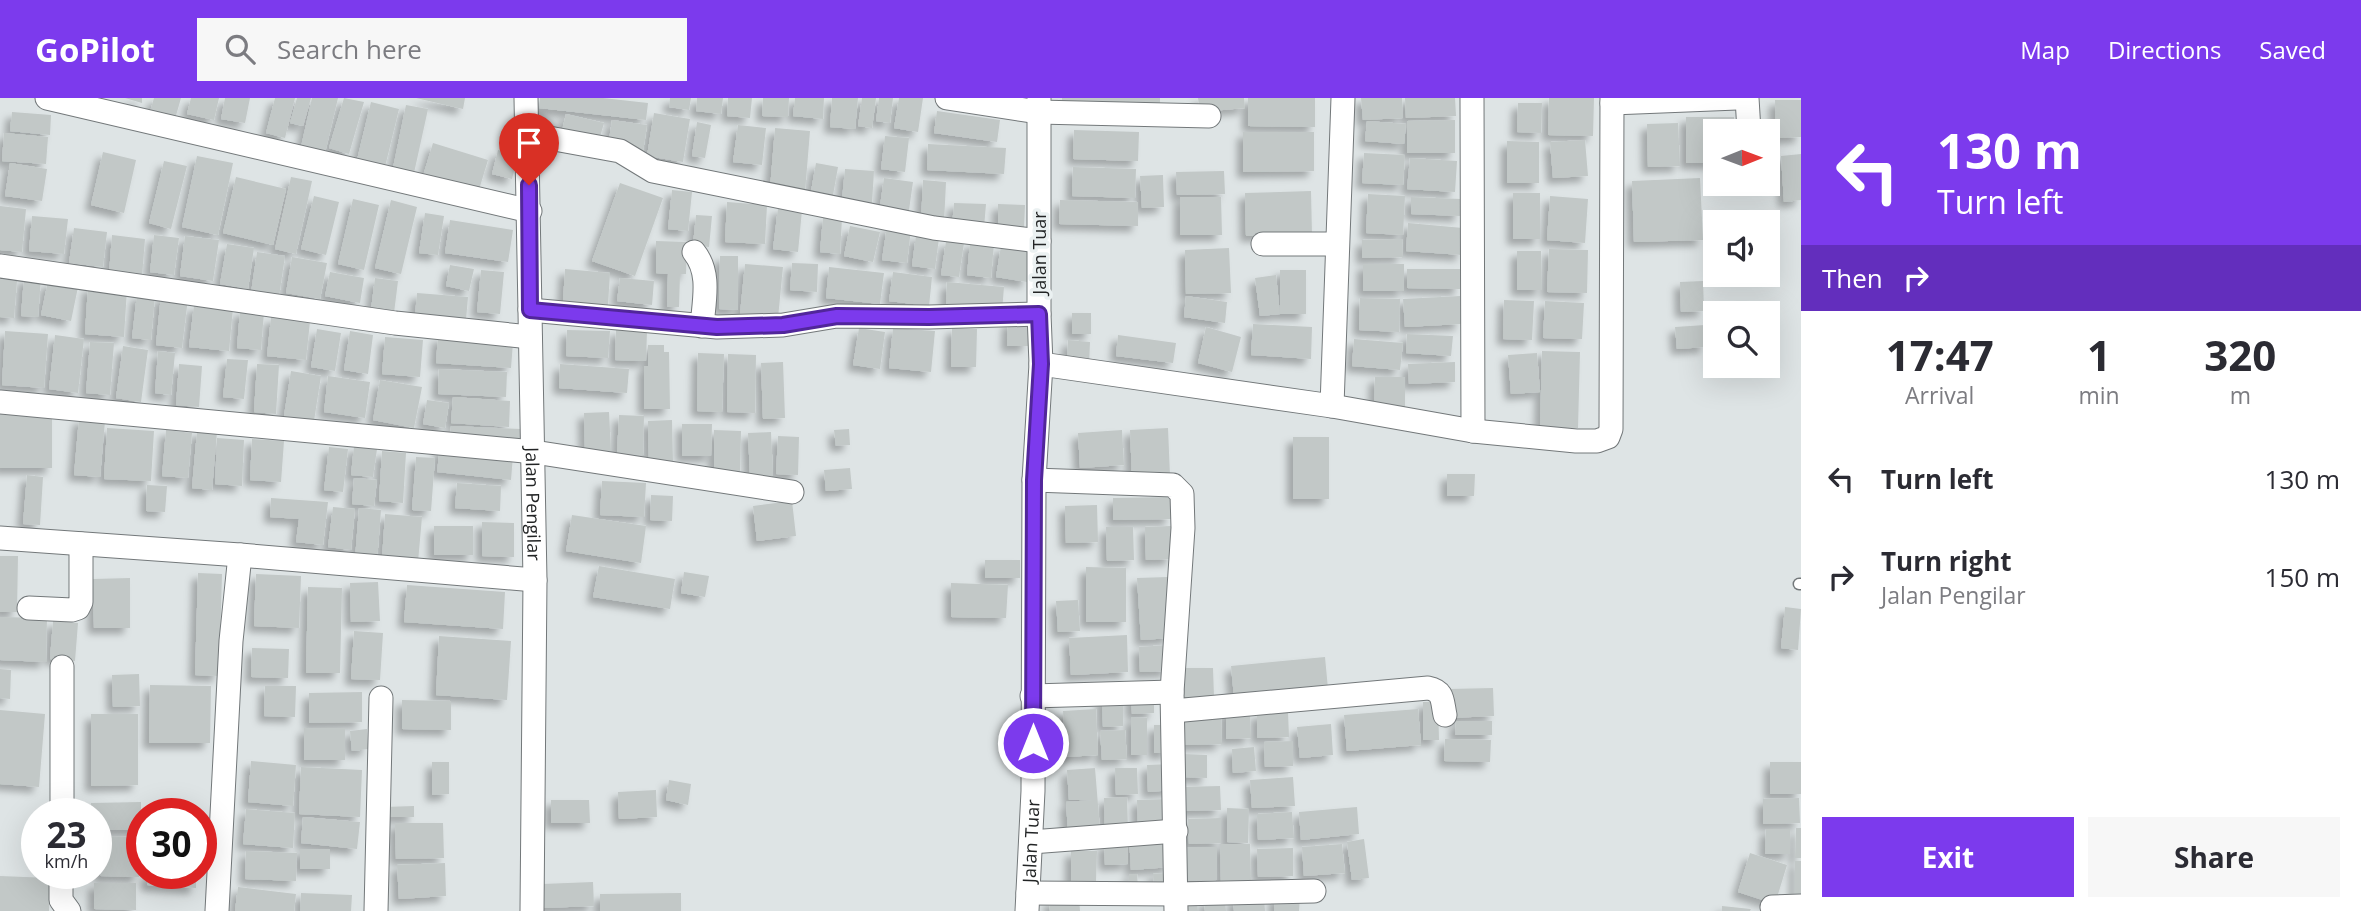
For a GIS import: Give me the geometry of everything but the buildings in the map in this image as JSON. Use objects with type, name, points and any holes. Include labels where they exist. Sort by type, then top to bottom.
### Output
[{"type":"street","points":[[47,98],[530,211]]},
{"type":"street","name":"Jalan Pengilar","points":[[526,98],[535,580],[532,911]]},
{"type":"street","points":[[947,98],[1209,116]]},
{"type":"street","points":[[1332,406],[1343,98]]},
{"type":"street","points":[[1472,98],[1473,431]]},
{"type":"street","points":[[1041,364],[1332,406],[1473,431],[1576,441],[1608,437],[1611,429],[1612,101],[1737,98]]},
{"type":"street","points":[[1746,98],[1748,119]]},
{"type":"street","name":"Jalan Tuar","points":[[1028,902],[1033,791],[1034,480],[1041,364],[1039,105]]},
{"type":"street","points":[[527,134],[620,150],[653,172],[934,228],[1039,241]]},
{"type":"street","points":[[1263,244],[1337,244]]},
{"type":"street","points":[[694,253],[702,263],[705,278],[702,326]]},
{"type":"street","points":[[0,266],[395,323],[530,337]]},
{"type":"street","points":[[530,310],[702,326],[783,325],[837,316],[1039,314]]},
{"type":"street","points":[[0,401],[534,452],[792,492]]},
{"type":"street","points":[[1034,480],[1173,485],[1182,494],[1183,528],[1173,702],[1177,903]]},
{"type":"street","points":[[0,538],[535,580]]},
{"type":"street","points":[[29,608],[78,608],[81,602],[81,544]]},
{"type":"street","points":[[218,911],[231,641],[240,555]]},
{"type":"street","points":[[62,667],[62,798]]},
{"type":"street","points":[[1032,696],[1173,702],[1428,688],[1441,694],[1444,715]]},
{"type":"street","points":[[376,911],[381,698]]},
{"type":"street","points":[[1031,842],[1176,831]]},
{"type":"street","points":[[61,889],[61,900],[69,911]]},
{"type":"street","points":[[1028,902],[1177,903],[1314,891]]},
{"type":"street","points":[[1772,907],[1801,906]]},
{"type":"route","points":[[529,185],[530,310],[717,327],[783,325],[837,316],[1039,314],[1041,364],[1034,480],[1033,743]]}]
